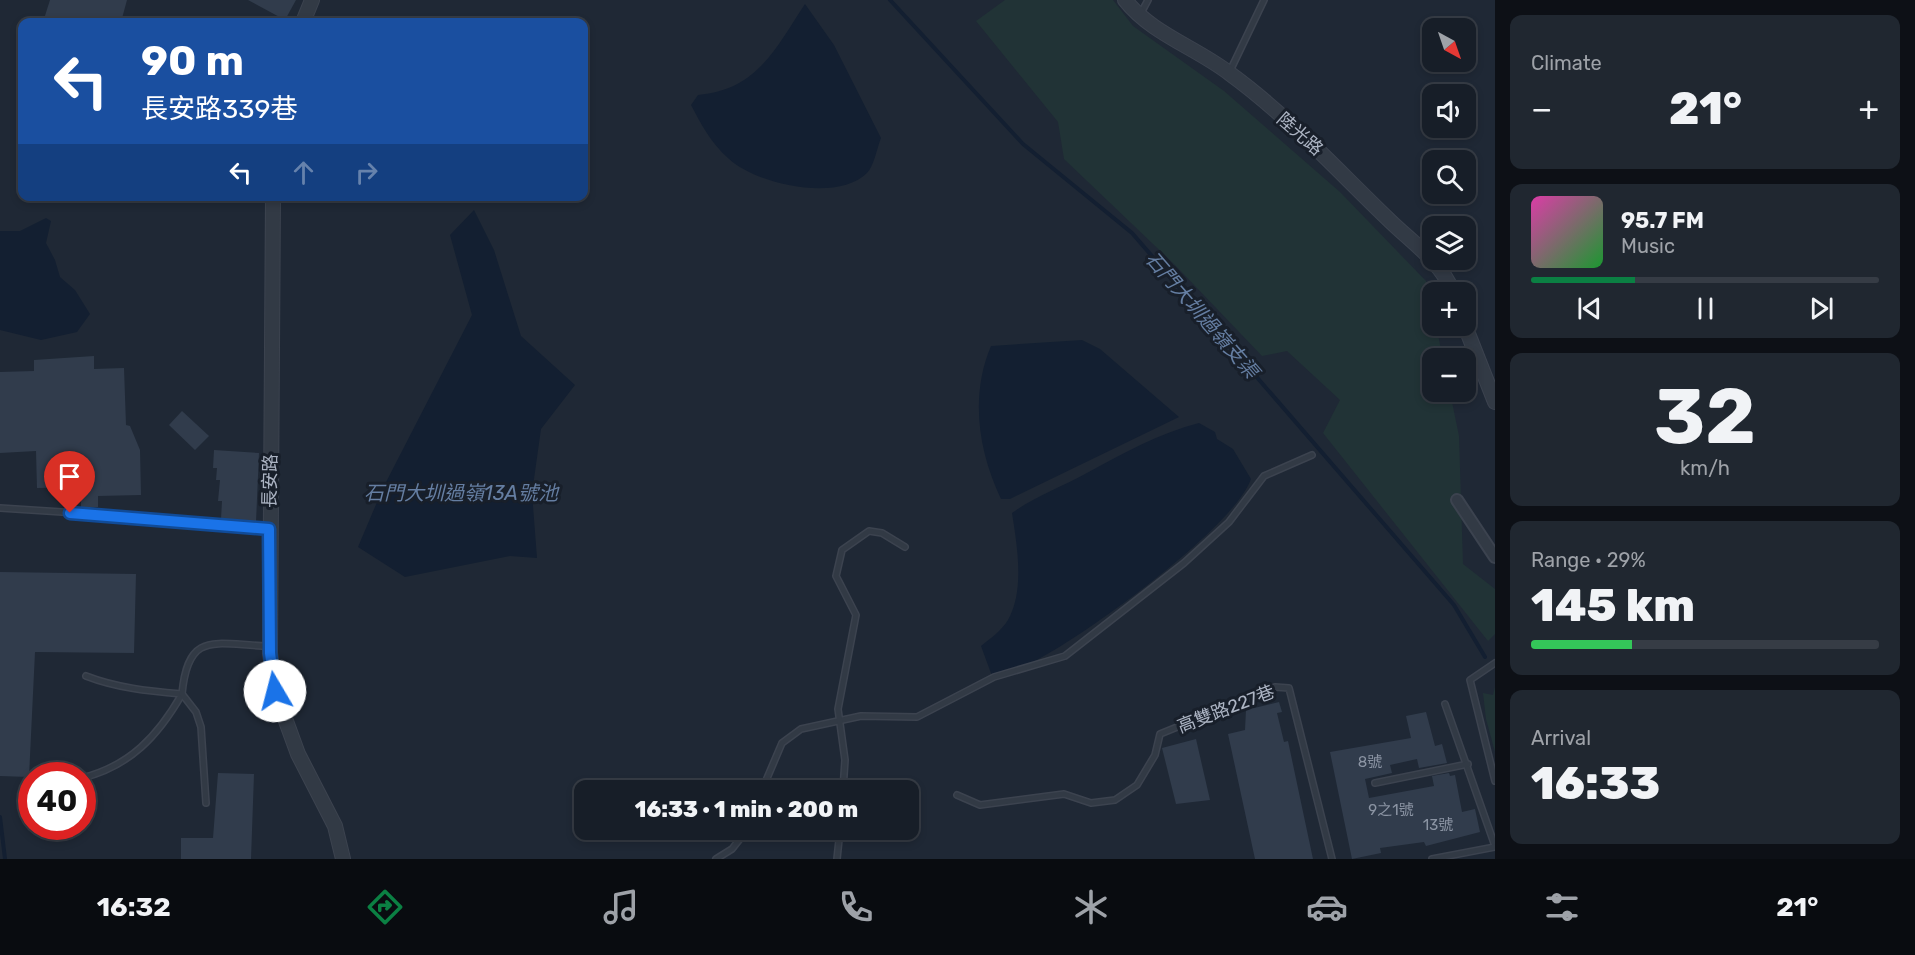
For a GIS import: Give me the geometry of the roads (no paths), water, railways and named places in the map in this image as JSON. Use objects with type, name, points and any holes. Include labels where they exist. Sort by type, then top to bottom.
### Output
[{"type":"street","points":[[305,18],[312,0]]},
{"type":"street","name":"陸光路","points":[[1125,0],[1139,17],[1229,72],[1323,154],[1389,220],[1420,246],[1449,282]]},
{"type":"street","name":"長安路","points":[[273,201],[270,646],[275,691],[298,754],[335,826],[343,859]]},
{"type":"street","points":[[1469,336],[1495,402]]},
{"type":"street","points":[[1458,500],[1495,557]]},
{"type":"lane","points":[[1139,17],[1148,0]]},
{"type":"lane","points":[[1229,72],[1264,0]]},
{"type":"lane","points":[[766,780],[782,742],[801,729],[861,716],[916,717],[966,694],[994,677],[1065,656],[1184,562],[1229,522],[1264,476],[1312,455]]},
{"type":"lane","points":[[0,508],[186,520],[269,529]]},
{"type":"lane","points":[[844,780],[845,760],[838,709],[856,615],[836,576],[842,550],[869,531],[882,533],[905,547]]},
{"type":"lane","points":[[96,775],[107,772],[144,746],[169,717],[182,694],[184,672],[193,651],[208,644],[270,646]]},
{"type":"lane","points":[[1495,663],[1470,680],[1495,780]]},
{"type":"lane","points":[[86,676],[107,684],[182,694],[196,712],[201,727],[206,803]]},
{"type":"lane","name":"高雙路227巷","points":[[957,795],[980,805],[1064,794],[1091,803],[1115,800],[1137,785],[1155,755],[1160,734],[1275,687],[1289,688],[1332,859]]},
{"type":"lane","points":[[1432,859],[1495,847],[1468,764],[1445,704]]},
{"type":"lane","points":[[1375,783],[1468,764]]},
{"type":"lane","points":[[716,859],[732,849],[739,840]]},
{"type":"lane","points":[[837,859],[839,840]]},
{"type":"water","points":[[805,4],[834,45],[881,138],[867,173],[854,182],[836,187],[817,188],[776,182],[740,167],[716,146],[691,105],[698,95],[736,85],[750,76],[774,51]]},
{"type":"water","name":"石門大圳過嶺13A號池","points":[[474,210],[494,250],[521,336],[575,385],[541,429],[532,493],[537,558],[510,556],[405,577],[358,547],[383,488],[472,315],[450,235]]},
{"type":"water","points":[[46,218],[51,221],[46,243],[55,260],[60,277],[75,290],[90,314],[77,332],[41,340],[0,330],[0,231],[20,231]]},
{"type":"water","points":[[1082,340],[1100,349],[1179,417],[1010,499],[1001,499],[987,462],[980,423],[980,384],[991,346]]},
{"type":"water","points":[[1199,423],[1215,432],[1217,439],[1233,449],[1251,479],[1239,500],[1187,552],[1118,607],[1031,663],[992,676],[981,646],[999,631],[1008,620],[1013,608],[1018,567],[1012,513],[1141,445],[1170,432]]},
{"type":"waterway","name":"石門大圳過嶺支渠","points":[[890,0],[1023,144],[1132,233],[1454,605],[1485,657]]},
{"type":"waterway","points":[[0,817],[5,859]]}]
